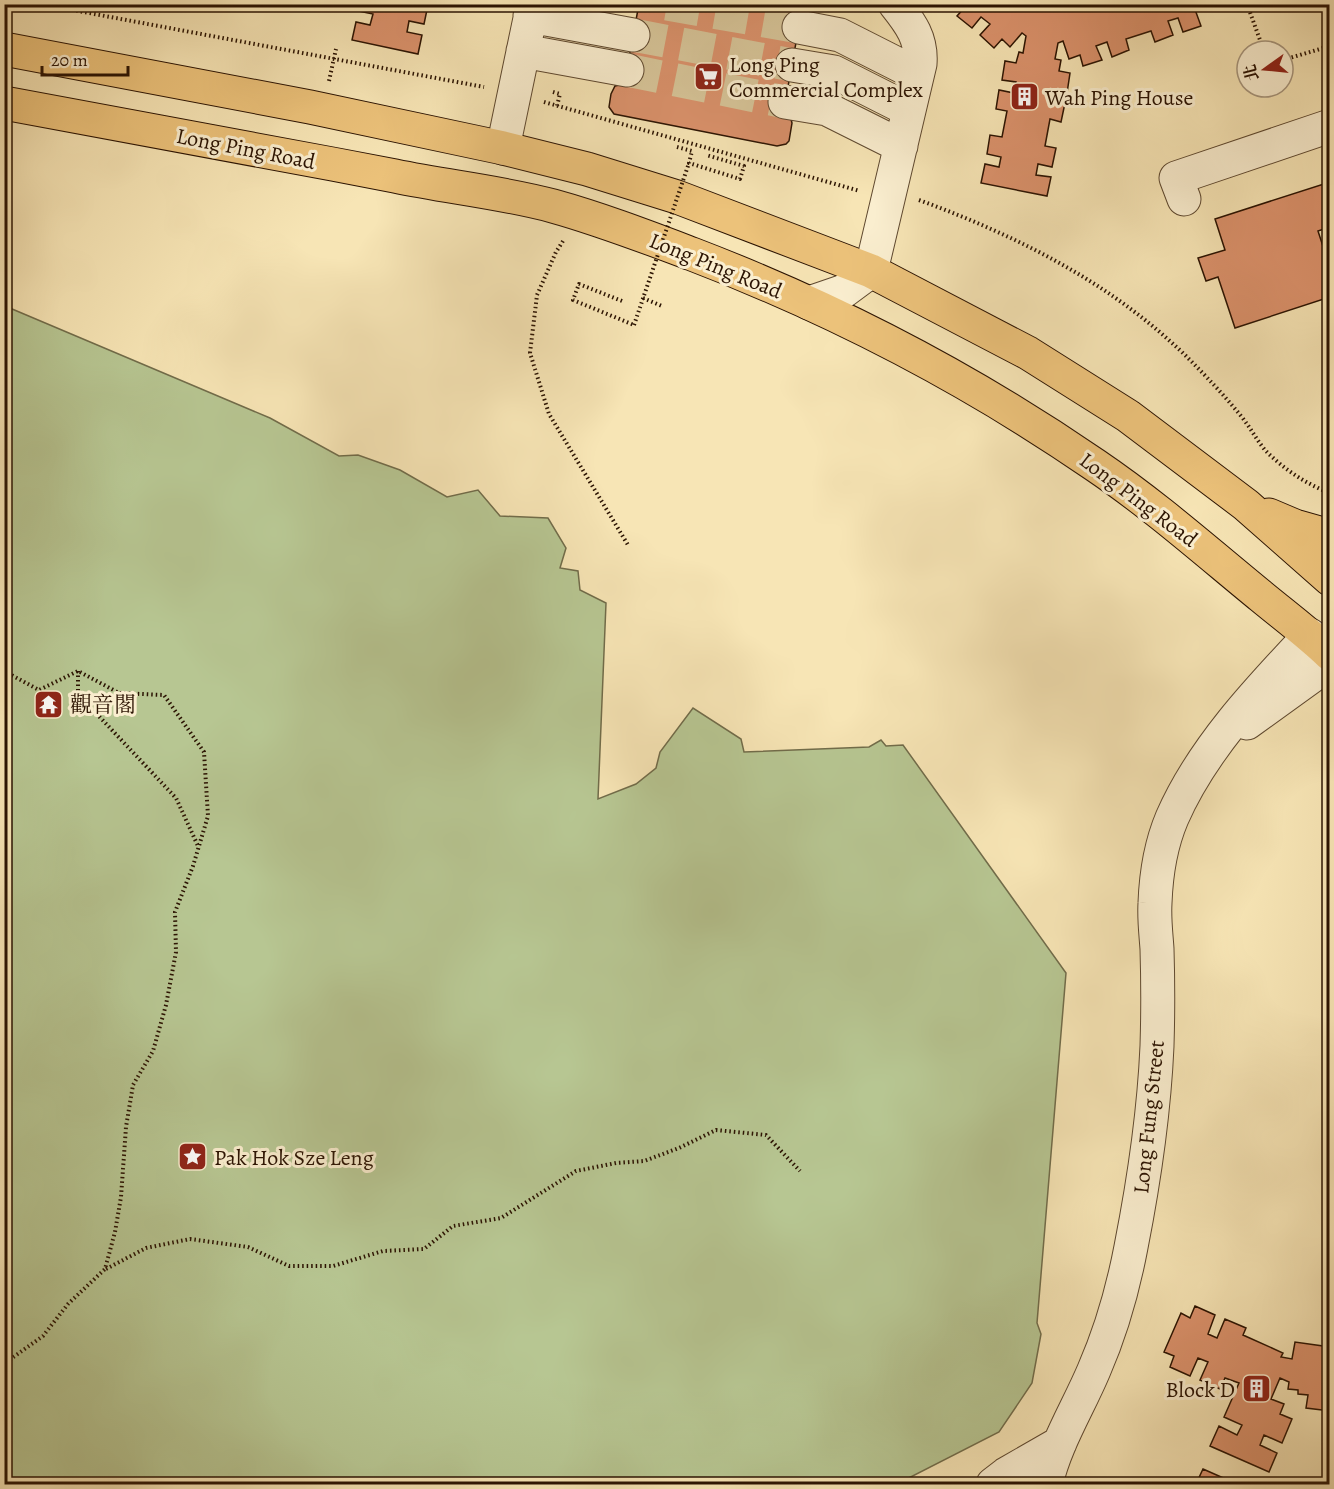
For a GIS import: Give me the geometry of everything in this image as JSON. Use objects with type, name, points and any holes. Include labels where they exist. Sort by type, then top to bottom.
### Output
[{"type":"main road","points":[[4,49],[310,108],[503,148],[587,169],[677,197],[871,271],[1028,353],[1128,416],[1246,505],[1329,579]]},
{"type":"main road","name":"Long Ping Road","points":[[4,104],[516,197],[579,214],[734,270],[882,338],[1022,418],[1094,464],[1151,505],[1323,635]]},
{"type":"main road","points":[[503,148],[507,173],[516,197]]},
{"type":"main road","points":[[1246,505],[1295,526],[1329,537]]},
{"type":"street","points":[[809,303],[844,291],[871,271],[921,55],[917,35],[895,4]]},
{"type":"street","points":[[503,148],[532,10],[633,35]]},
{"type":"street","points":[[799,27],[840,35],[917,74]]},
{"type":"street","points":[[523,51],[627,70]]},
{"type":"street","points":[[792,64],[834,72],[909,110]]},
{"type":"street","points":[[785,102],[827,110],[901,146]]},
{"type":"street","points":[[1184,199],[1176,178],[1329,126]]},
{"type":"street","name":"Long Fung Street","points":[[1046,1485],[1049,1469],[1110,1330],[1140,1200],[1148,1149],[1157,1048],[1155,903],[1160,861],[1172,820],[1190,782],[1214,747],[1264,684],[1323,635]]},
{"type":"street","name":"Long Fung Street","points":[[1214,747],[1329,663]]},
{"type":"street","points":[[993,1485],[1006,1474],[1060,1443]]},
{"type":"path","points":[[41,4],[478,85]]},
{"type":"path","points":[[1247,4],[1260,39]]},
{"type":"path","points":[[1295,56],[1329,46]]},
{"type":"path","points":[[332,71],[336,49]]},
{"type":"path","points":[[553,92],[560,94],[557,106]]},
{"type":"path","points":[[549,104],[856,190]]},
{"type":"path","points":[[622,302],[579,284],[573,300],[634,325],[692,151],[677,147]]},
{"type":"path","points":[[689,163],[740,179],[744,166],[706,155]]},
{"type":"path","points":[[916,199],[1010,236],[1048,256],[1122,302],[1162,334],[1214,385],[1265,449],[1300,478],[1329,493]]},
{"type":"path","points":[[579,214],[555,252],[537,295],[530,353],[549,414],[628,545]]},
{"type":"path","points":[[644,298],[662,306]]},
{"type":"path","points":[[4,672],[39,690],[78,671]]},
{"type":"path","points":[[78,671],[119,693],[164,695],[204,752],[208,816],[176,912],[176,952],[166,1005],[153,1052],[133,1085],[126,1127],[121,1197],[105,1269]]},
{"type":"path","points":[[78,671],[78,694],[176,798],[199,847]]},
{"type":"path","points":[[4,1366],[43,1336],[68,1304],[105,1269],[146,1248],[190,1239],[248,1247],[289,1266],[333,1266],[383,1251],[424,1249],[453,1226],[501,1218],[576,1172],[616,1162],[644,1161],[679,1148],[716,1130],[766,1135],[800,1171]]},
{"type":"green space","points":[[5,306],[270,418],[339,456],[358,455],[400,470],[447,497],[478,490],[500,516],[548,518],[566,548],[560,568],[578,571],[580,590],[606,603],[598,799],[636,784],[656,768],[660,752],[693,708],[741,739],[744,752],[869,747],[881,740],[886,746],[903,745],[1066,973],[1037,1323],[1041,1334],[1032,1383],[999,1432],[897,1484],[5,1484]]},
{"type":"building","points":[[359,4],[428,5],[424,24],[409,21],[407,32],[422,35],[418,54],[352,40],[356,22],[370,25],[373,14],[358,11]]},
{"type":"building","name":"Long Ping Commercial Complex","points":[[639,4],[815,4],[810,13],[801,15],[783,114],[791,119],[792,123],[789,141],[777,146],[614,114],[609,107],[611,94],[615,86],[624,84]]},
{"type":"building","name":"Wah Ping House","points":[[962,4],[1047,4],[1063,8],[1062,4],[1082,4],[1084,11],[1095,8],[1093,4],[1193,4],[1201,26],[1183,32],[1178,18],[1168,21],[1173,35],[1155,42],[1151,31],[1126,39],[1129,50],[1112,57],[1107,42],[1096,46],[1102,60],[1083,66],[1080,55],[1069,59],[1063,41],[1058,43],[1055,59],[1061,60],[1059,71],[1070,73],[1067,93],[1052,89],[1050,100],[1065,103],[1061,122],[1050,119],[1045,146],[1056,148],[1052,167],[1038,164],[1036,175],[1051,177],[1047,196],[981,183],[985,164],[999,167],[1001,157],[987,154],[990,135],[1002,137],[1007,111],[996,109],[999,90],[1014,93],[1016,82],[1002,80],[1005,61],[1016,63],[1019,52],[1023,53],[1026,36],[1022,33],[1010,47],[1002,39],[994,48],[980,35],[990,24],[981,17],[972,28],[957,16],[965,7]]},
{"type":"building","points":[[1330,182],[1330,227],[1318,231],[1330,268],[1330,297],[1235,328],[1218,277],[1206,281],[1198,258],[1225,250],[1215,219]]},
{"type":"building","name":"Block D","points":[[1195,1306],[1215,1315],[1208,1334],[1217,1338],[1225,1319],[1246,1328],[1243,1335],[1283,1353],[1281,1357],[1292,1359],[1295,1342],[1330,1347],[1330,1411],[1306,1408],[1308,1395],[1298,1394],[1298,1390],[1288,1389],[1289,1382],[1280,1378],[1271,1399],[1284,1404],[1280,1414],[1292,1419],[1282,1443],[1264,1435],[1260,1445],[1277,1453],[1269,1472],[1210,1446],[1219,1426],[1237,1435],[1242,1425],[1224,1417],[1239,1383],[1225,1378],[1220,1389],[1200,1380],[1208,1362],[1198,1358],[1190,1376],[1170,1367],[1174,1356],[1164,1352],[1181,1313],[1190,1318]]},
{"type":"building","points":[[1203,1469],[1237,1484],[1196,1484]]},
{"type":"tunnel","points":[[667,4],[799,27]]},
{"type":"tunnel","points":[[633,35],[792,65]]},
{"type":"tunnel","points":[[627,70],[785,102]]},
{"type":"place","name":"Long Ping Commercial Complex","points":[[708,77]]},
{"type":"place","name":"Wah Ping House","points":[[1024,97]]},
{"type":"place","name":"觀音閣","points":[[49,704]]},
{"type":"place","name":"Pak Hok Sze Leng","points":[[193,1157]]},
{"type":"place","name":"Block D","points":[[1256,1389]]}]
